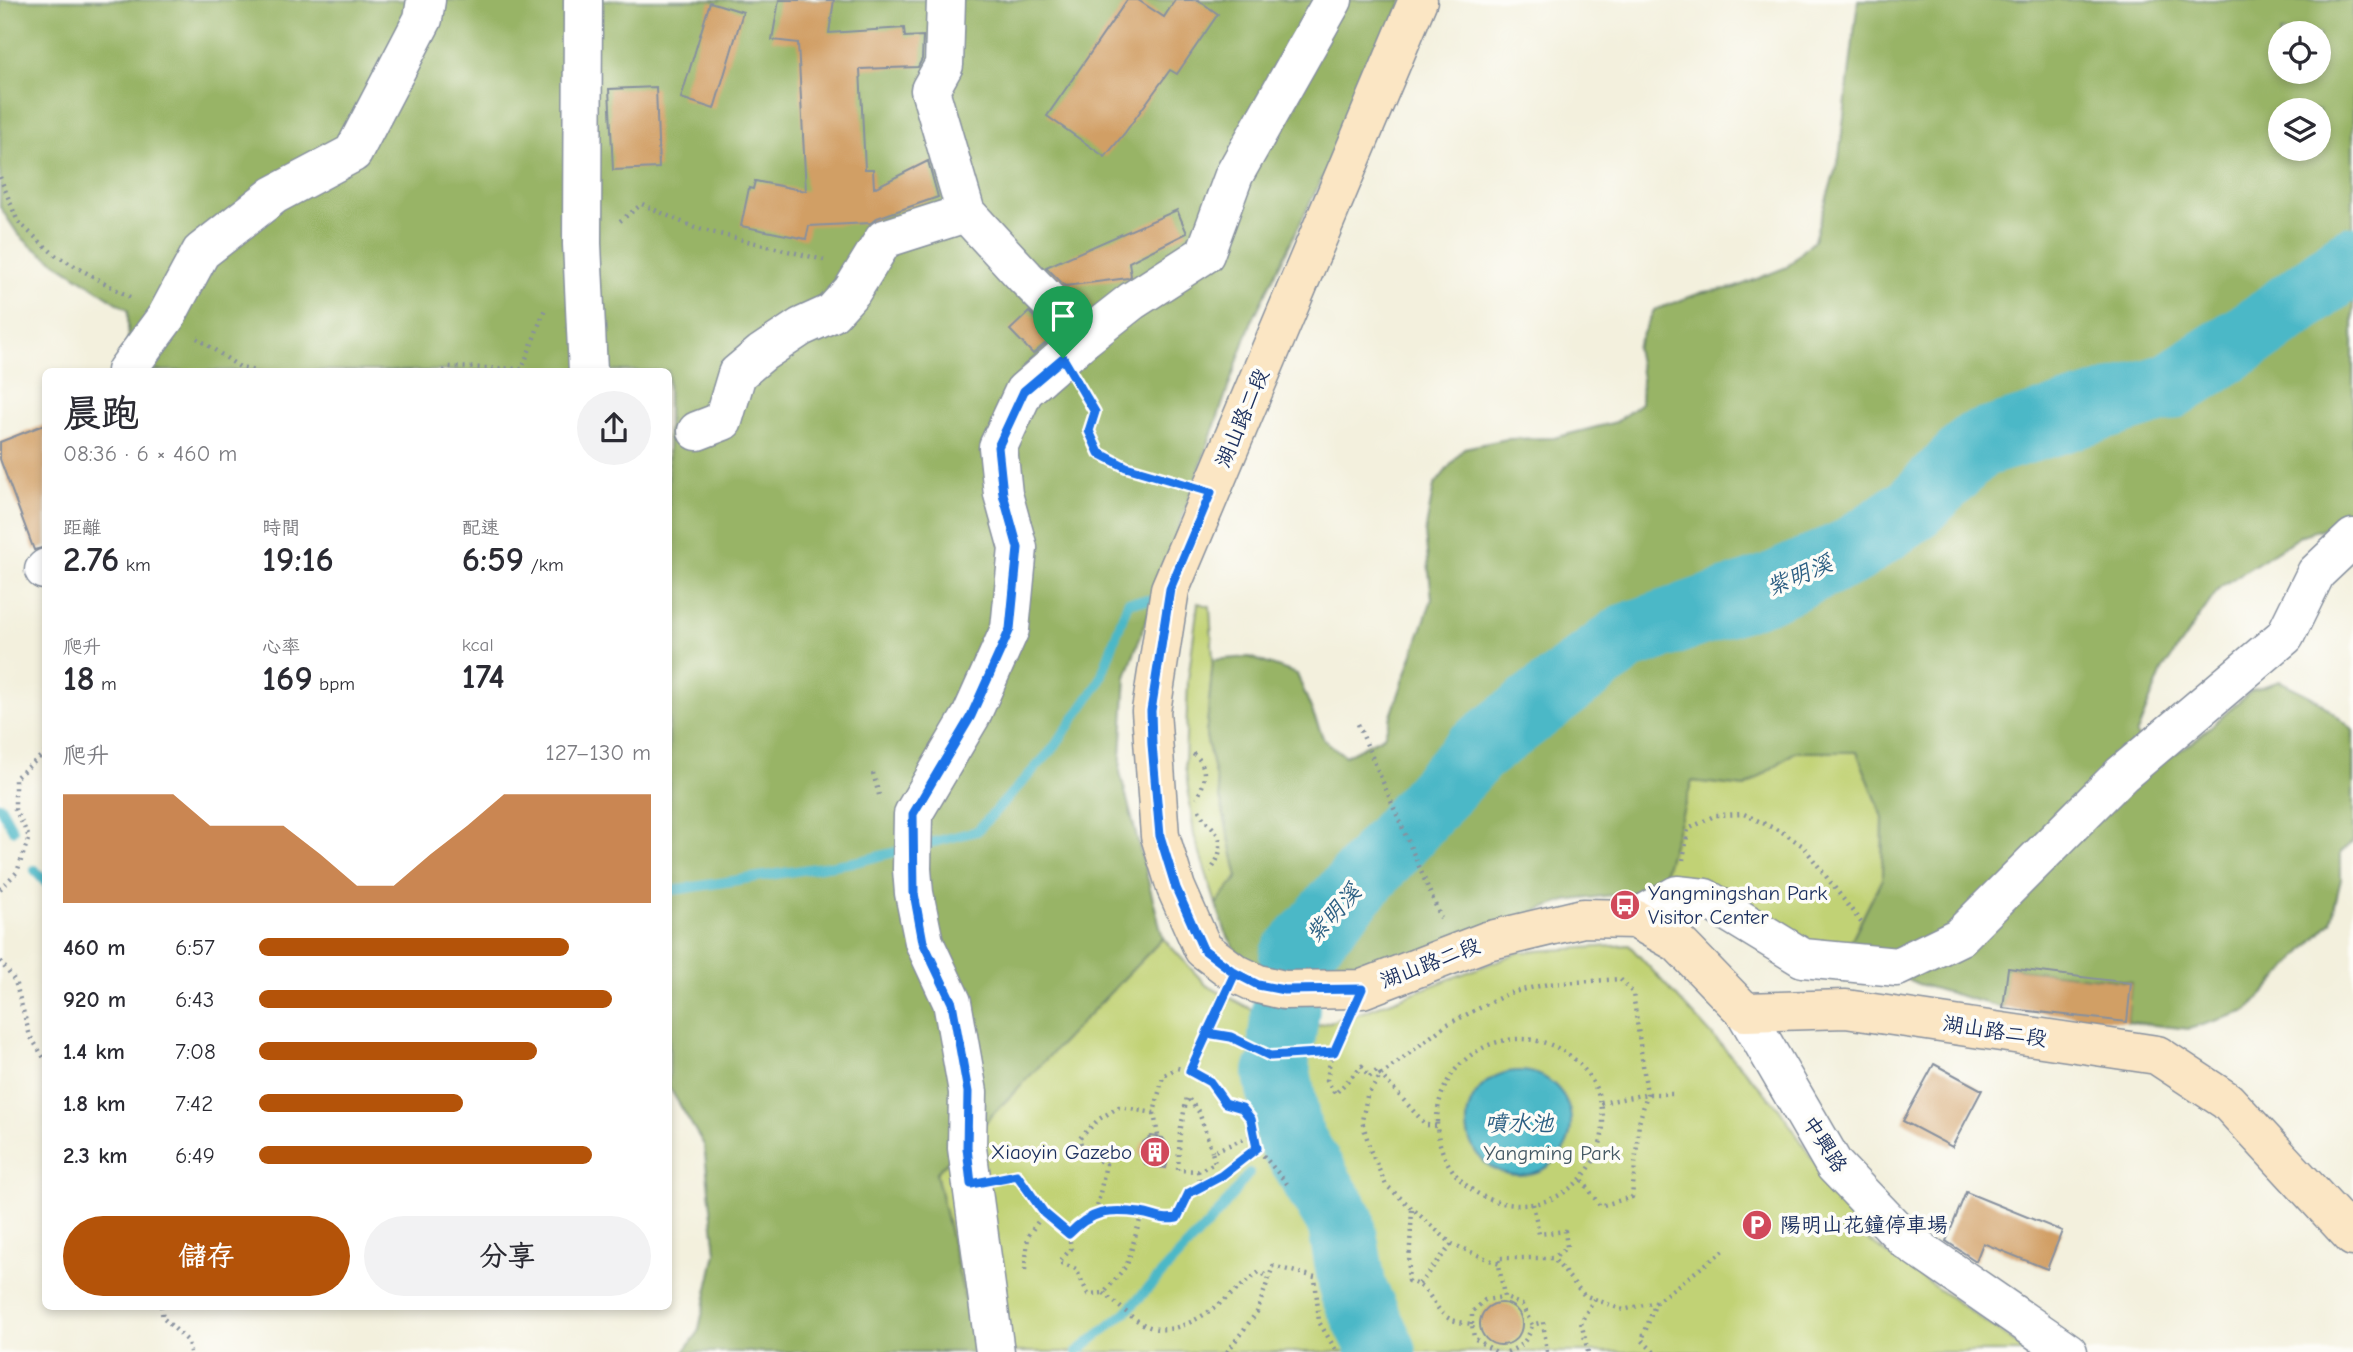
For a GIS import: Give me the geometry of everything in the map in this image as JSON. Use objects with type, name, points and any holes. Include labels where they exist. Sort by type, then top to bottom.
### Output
[{"type":"street","points":[[128,368],[166,317],[201,252],[274,195],[353,153],[423,19],[426,0]]},
{"type":"street","points":[[583,0],[582,244],[588,368]]},
{"type":"street","points":[[946,0],[944,65],[930,90],[967,213],[1025,277],[1074,348]]},
{"type":"street","points":[[995,1350],[967,1148],[968,1092],[952,1003],[923,942],[912,869],[913,814],[971,716],[1010,629],[1018,548],[1003,494],[998,447],[1024,391],[1132,301],[1205,254],[1234,175],[1333,0]]},
{"type":"street","name":"湖山路二段","points":[[1418,0],[1170,589],[1151,711],[1160,836],[1176,888],[1203,949],[1235,973],[1258,985],[1284,990],[1362,989],[1487,941],[1583,918],[1635,919],[1678,943],[1745,1012],[1846,1009],[2157,1055],[2227,1101],[2353,1237]]},
{"type":"street","points":[[697,431],[723,421],[737,374],[762,353],[801,327],[832,313],[852,291],[884,239],[967,213]]},
{"type":"street","points":[[1635,919],[1677,895],[1706,898],[1803,958],[1897,967],[1959,937],[2122,774],[2285,636],[2316,573],[2353,538]]},
{"type":"street","points":[[2316,573],[2353,566]]},
{"type":"street","name":"中興路","points":[[1745,1012],[1834,1165],[1843,1175],[1906,1241],[2068,1352]]},
{"type":"path","points":[[0,177],[18,222],[55,255],[166,317],[241,368]]},
{"type":"path","points":[[582,244],[606,232],[642,204],[695,228],[815,259],[866,269]]},
{"type":"path","points":[[522,368],[547,305]]},
{"type":"path","points":[[1074,348],[1095,412],[1089,431],[1099,453],[1126,467],[1211,492]]},
{"type":"path","points":[[448,368],[486,368]]},
{"type":"path","points":[[1358,724],[1443,922]]},
{"type":"path","points":[[0,889],[17,872],[29,837],[15,808],[15,778],[42,755]]},
{"type":"path","points":[[1688,829],[1716,816],[1744,814],[1782,832],[1803,846],[1877,944],[1879,966]]},
{"type":"path","points":[[0,961],[15,981],[30,1036],[42,1055]]},
{"type":"path","points":[[1190,1071],[1235,973]]},
{"type":"path","points":[[1499,1264],[1452,1244],[1386,1185],[1371,1152],[1362,1121],[1367,1096],[1381,1075],[1446,1024],[1509,993],[1548,985],[1620,979],[1633,993],[1647,1094],[1639,1123],[1632,1197],[1600,1206],[1581,1178]]},
{"type":"path","points":[[1362,989],[1334,1052],[1326,1080],[1335,1094],[1362,1066],[1369,1077],[1378,1070],[1426,1125],[1436,1126]]},
{"type":"path","points":[[1207,1033],[1231,1037],[1270,1056],[1334,1052]]},
{"type":"path","points":[[1524,1039],[1550,1044],[1573,1058],[1591,1078],[1601,1102],[1603,1130],[1596,1155],[1581,1178],[1560,1195],[1533,1204],[1505,1204],[1478,1194],[1456,1177],[1442,1153],[1436,1126],[1439,1098],[1452,1073],[1473,1053],[1497,1042],[1524,1039]]},
{"type":"path","points":[[1158,1136],[1153,1113],[1163,1076],[1177,1068],[1190,1071],[1210,1082],[1225,1103],[1242,1108],[1251,1119],[1257,1148],[1289,1186]]},
{"type":"path","points":[[1601,1102],[1647,1094],[1674,1094]]},
{"type":"path","points":[[1187,1097],[1199,1112],[1212,1153],[1215,1163],[1198,1171],[1178,1170],[1180,1132],[1187,1097]]},
{"type":"path","points":[[1097,1213],[1106,1164],[1084,1154],[1079,1139],[1099,1119],[1119,1107],[1153,1113]]},
{"type":"path","points":[[1212,1153],[1254,1135]]},
{"type":"path","points":[[1069,1234],[1083,1220],[1097,1213],[1142,1213],[1163,1221],[1177,1218],[1189,1193],[1221,1176],[1257,1148]]},
{"type":"path","points":[[1198,1171],[1201,1186]]},
{"type":"path","points":[[971,1184],[1017,1175],[1044,1213],[1069,1234],[1070,1249],[1059,1262],[1076,1269],[1088,1294],[1104,1293],[1146,1325],[1165,1331],[1191,1322],[1259,1272],[1269,1277]]},
{"type":"path","points":[[1504,1297],[1498,1258],[1553,1258],[1567,1247],[1565,1231],[1539,1234],[1533,1204]]},
{"type":"path","points":[[1412,1209],[1408,1281],[1419,1284],[1448,1318],[1472,1324]]},
{"type":"path","points":[[1104,1293],[1127,1265],[1142,1213]]},
{"type":"path","points":[[1419,1284],[1452,1244]]},
{"type":"path","points":[[1553,1258],[1584,1295],[1623,1310],[1656,1302],[1724,1250]]},
{"type":"path","points":[[1227,1352],[1257,1312],[1273,1266],[1315,1277],[1319,1322],[1337,1352]]},
{"type":"path","points":[[1496,1352],[1474,1338],[1472,1312],[1485,1300],[1504,1297],[1522,1305],[1532,1325],[1530,1337],[1516,1350],[1507,1352]]},
{"type":"path","points":[[1588,1352],[1581,1322],[1594,1299]]},
{"type":"path","points":[[1654,1352],[1642,1340],[1656,1302]]},
{"type":"path","points":[[162,1310],[163,1318],[188,1341],[190,1352]]},
{"type":"path","points":[[1532,1325],[1544,1322],[1547,1352]]},
{"type":"green space","points":[[0,0],[1403,0],[1376,69],[1251,323],[1126,677],[1120,772],[1163,938],[936,1173],[977,1352],[684,1352],[698,1333],[716,1253],[704,1145],[672,1092],[672,368],[128,368],[128,310],[31,246],[18,234],[0,207]]},
{"type":"green space","points":[[1858,0],[2353,0],[2353,522],[2346,521],[2302,535],[2220,587],[2162,671],[2136,735],[2161,762],[2193,742],[2252,690],[2280,681],[2316,699],[2350,727],[2353,731],[2353,841],[2341,852],[2341,879],[2331,922],[2247,1011],[2189,1029],[2127,1022],[2131,982],[2009,968],[2003,1008],[1918,984],[1846,951],[1882,879],[1883,817],[1857,752],[1795,752],[1745,787],[1692,781],[1661,884],[1635,892],[1566,901],[1375,967],[1323,976],[1267,970],[1237,952],[1226,933],[1216,904],[1238,877],[1206,736],[1213,660],[1249,657],[1297,674],[1324,740],[1345,756],[1384,736],[1432,599],[1425,533],[1434,486],[1464,448],[1507,439],[1554,438],[1616,422],[1641,403],[1642,378],[1636,348],[1654,310],[1703,292],[1734,288],[1787,267],[1814,240],[1839,158]]},
{"type":"green space","points":[[1198,603],[1210,606],[1213,660],[1206,736],[1238,877],[1216,904],[1194,835],[1185,765],[1188,680]]},
{"type":"green space","points":[[1795,752],[1857,752],[1883,817],[1882,879],[1846,951],[1805,947],[1661,884],[1692,781],[1745,787]]},
{"type":"green space","name":"Yangming Park","points":[[1163,938],[1206,985],[1262,1015],[1309,1028],[1363,1012],[1520,952],[1629,945],[1779,1108],[1865,1238],[2028,1352],[977,1352],[936,1173]]},
{"type":"water","name":"噴水池","points":[[1519,1071],[1539,1075],[1556,1086],[1567,1103],[1571,1123],[1567,1143],[1556,1160],[1539,1171],[1519,1175],[1499,1171],[1482,1160],[1471,1143],[1467,1123],[1471,1103],[1482,1086],[1499,1075]]},
{"type":"building","points":[[779,0],[834,0],[829,33],[904,28],[905,37],[923,36],[922,59],[918,67],[860,69],[865,169],[873,169],[874,188],[928,161],[938,197],[877,218],[871,223],[809,226],[806,239],[741,226],[749,188],[753,189],[755,181],[806,191],[798,43],[772,40]]},
{"type":"building","points":[[1127,0],[1138,0],[1164,17],[1175,0],[1198,0],[1218,14],[1177,74],[1170,70],[1105,157],[1047,116]]},
{"type":"building","points":[[710,2],[743,12],[714,109],[681,98]]},
{"type":"building","points":[[656,87],[659,168],[613,170],[609,89]]},
{"type":"building","points":[[1177,210],[1187,233],[1129,262],[1131,276],[1128,278],[1065,286],[1046,267]]},
{"type":"building","points":[[1029,312],[1053,337],[1033,354],[1010,330]]},
{"type":"building","points":[[42,426],[42,548],[34,550],[0,459],[0,442]]},
{"type":"building","points":[[2008,968],[2131,983],[2127,1022],[2003,1008]]},
{"type":"building","points":[[1934,1064],[1982,1090],[1952,1147],[1903,1121]]},
{"type":"building","name":"Xiaoyin Gazebo","points":[[1151,1136],[1163,1138],[1170,1149],[1166,1168],[1146,1165],[1139,1154],[1142,1143]]},
{"type":"building","points":[[1966,1192],[2062,1231],[2047,1269],[1983,1243],[1976,1261],[1946,1241]]},
{"type":"building","points":[[1501,1303],[1516,1309],[1522,1324],[1516,1339],[1501,1345],[1486,1339],[1480,1324],[1486,1309]]},
{"type":"waterway","name":"紫明溪","points":[[1293,957],[1475,752],[1627,637],[1772,587],[1852,551],[1915,507],[1977,445],[2171,386],[2264,326],[2353,260]]},
{"type":"waterway","points":[[672,890],[860,861],[977,831],[1052,750],[1099,683],[1128,602],[1149,600]]},
{"type":"waterway","points":[[0,806],[13,830]]},
{"type":"waterway","points":[[35,870],[42,878]]},
{"type":"waterway","name":"紫明溪","points":[[1282,1036],[1286,1008]]},
{"type":"waterway","name":"紫明溪","points":[[1277,1073],[1289,1135],[1341,1222],[1353,1290],[1383,1352]]},
{"type":"waterway","points":[[1282,1142],[1289,1135]]},
{"type":"waterway","points":[[1077,1352],[1127,1311],[1221,1210],[1249,1173]]},
{"type":"place","name":"Yangmingshan Park Visitor Center","points":[[1625,905]]},
{"type":"place","name":"Xiaoyin Gazebo","points":[[1155,1152]]},
{"type":"place","name":"陽明山花鐘停車場","points":[[1757,1225]]},
{"type":"route","points":[[1063,358],[1024,391],[998,447],[1003,494],[1018,548],[1010,629],[971,716],[913,814],[912,869],[923,942],[952,1003],[968,1092],[967,1148],[971,1184],[1017,1175],[1044,1213],[1069,1234],[1083,1220],[1097,1213],[1142,1213],[1163,1221],[1177,1218],[1189,1193],[1221,1176],[1257,1148],[1251,1119],[1242,1108],[1225,1103],[1210,1082],[1190,1071],[1207,1033],[1235,973],[1258,985],[1284,990],[1362,989],[1334,1052],[1270,1056],[1231,1037],[1207,1033],[1235,973],[1203,949],[1176,888],[1160,836],[1151,711],[1170,589],[1211,492],[1126,467],[1099,453],[1089,431],[1095,412],[1063,358]]}]
